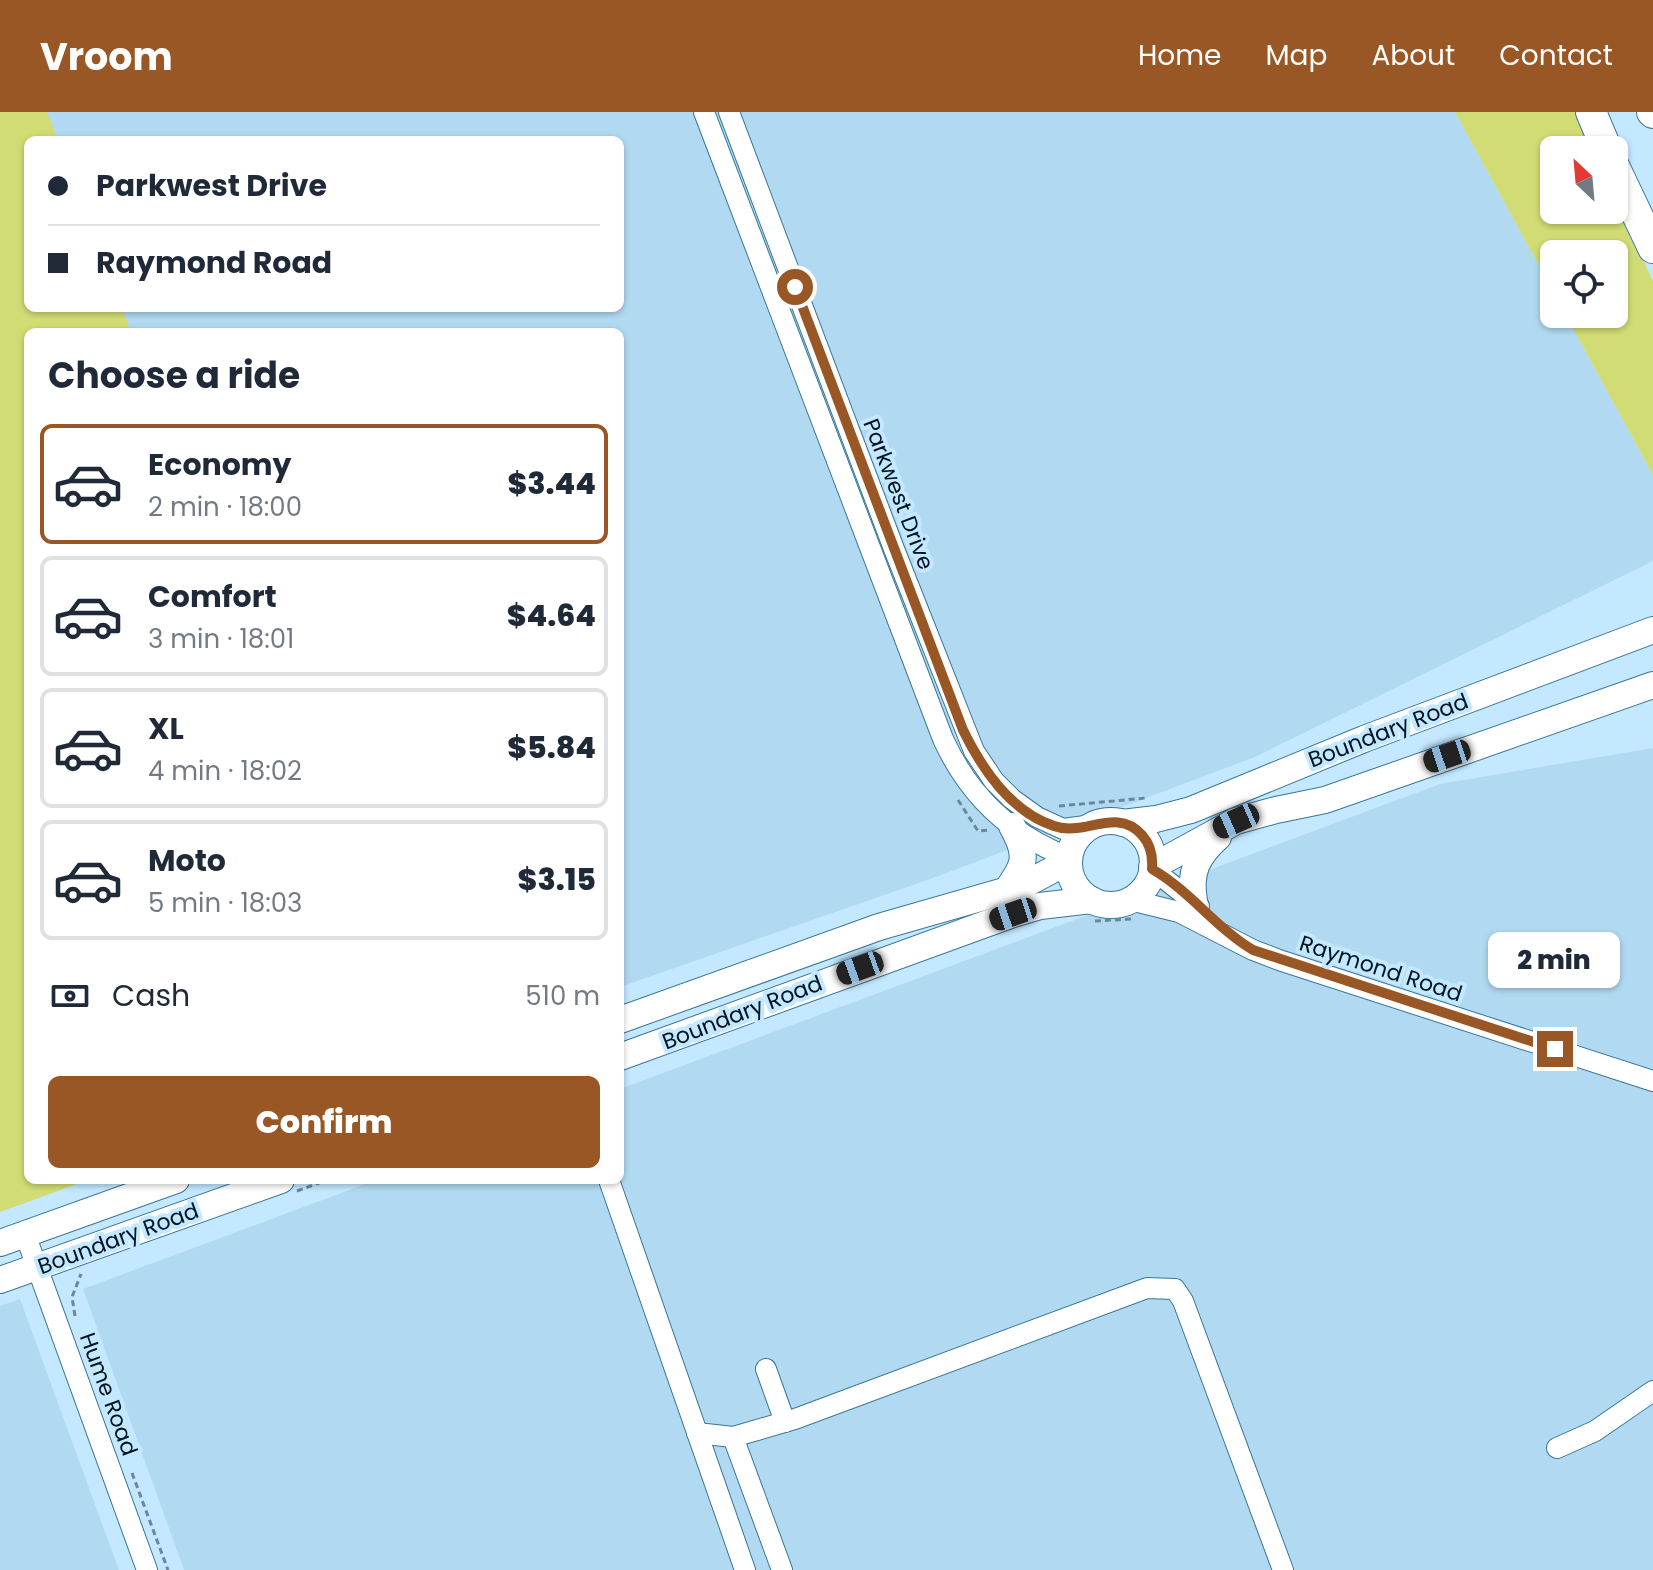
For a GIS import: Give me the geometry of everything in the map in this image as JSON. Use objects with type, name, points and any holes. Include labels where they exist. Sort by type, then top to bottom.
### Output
[{"type":"highway","points":[[1591,112],[1601,136]]},
{"type":"highway","points":[[1628,195],[1653,248]]},
{"type":"main road","name":"Boundary Road","points":[[1122,823],[1191,810],[1417,718],[1653,630]]},
{"type":"main road","name":"Boundary Road","points":[[1152,868],[1236,821],[1325,800],[1653,685]]},
{"type":"main road","points":[[1107,821],[1122,823],[1137,830],[1148,843],[1152,868],[1145,887],[1130,900],[1111,904],[1092,900],[1074,883],[1069,859],[1075,841],[1093,825],[1107,821]]},
{"type":"main road","points":[[1194,901],[1191,885],[1201,853],[1236,821]]},
{"type":"main road","points":[[1006,891],[1021,871],[1023,861],[1022,845],[1012,826]]},
{"type":"main road","name":"Boundary Road","points":[[624,1019],[879,927],[1006,891],[1052,872],[1069,859]]},
{"type":"main road","name":"Boundary Road","points":[[624,1056],[1013,914],[1040,906],[1092,900]]},
{"type":"main road","name":"Boundary Road","points":[[0,1243],[165,1184]]},
{"type":"main road","name":"Boundary Road","points":[[0,1280],[285,1187]]},
{"type":"street","name":"Parkwest Drive","points":[[704,112],[943,739],[956,766],[984,803],[1012,826],[1069,859]]},
{"type":"street","name":"Parkwest Drive","points":[[729,112],[963,730],[985,769],[1012,799],[1052,826],[1078,829],[1093,825]]},
{"type":"street","points":[[863,529],[884,521]]},
{"type":"street","name":"Raymond Road","points":[[1152,868],[1194,901],[1233,938]]},
{"type":"street","name":"Raymond Road","points":[[1130,900],[1179,912],[1282,961],[1653,1081]]},
{"type":"street","points":[[610,1184],[745,1570]]},
{"type":"street","name":"Hume Road","points":[[25,1234],[147,1570]]},
{"type":"street","points":[[697,1433],[733,1437],[785,1422],[1147,1288],[1175,1289],[1183,1301],[1283,1570]]},
{"type":"street","points":[[766,1369],[785,1422]]},
{"type":"street","points":[[1557,1448],[1595,1431],[1653,1391]]},
{"type":"street","points":[[733,1437],[782,1570]]},
{"type":"path","points":[[78,1326],[72,1297],[81,1273]]},
{"type":"path","points":[[131,1469],[168,1570]]},
{"type":"shaded area","points":[[44,112],[1455,112],[1540,267],[1540,328],[1573,328],[1653,475],[1653,561],[1255,757],[933,878],[624,986],[624,328],[126,328],[120,312],[624,312],[624,136],[53,136]]},
{"type":"shaded area","points":[[1653,748],[1653,1570],[184,1570],[83,1289],[365,1184],[624,1184],[624,1088],[1440,784]]},
{"type":"shaded area","points":[[20,1299],[119,1570],[0,1570],[0,1306]]},
{"type":"green space","points":[[0,112],[47,112],[56,136],[24,136],[24,312],[124,312],[130,328],[24,328],[24,1184],[77,1184],[0,1212]]},
{"type":"green space","points":[[1455,112],[1576,112],[1587,136],[1540,136],[1540,224],[1627,224],[1653,281],[1653,475],[1573,328],[1628,328],[1628,240],[1540,240],[1540,267]]},
{"type":"route","points":[[795,287],[963,730],[994,781],[1012,799],[1052,826],[1078,829],[1115,821],[1137,830],[1148,843],[1152,869],[1179,888],[1233,938],[1253,950],[1555,1049]]}]
